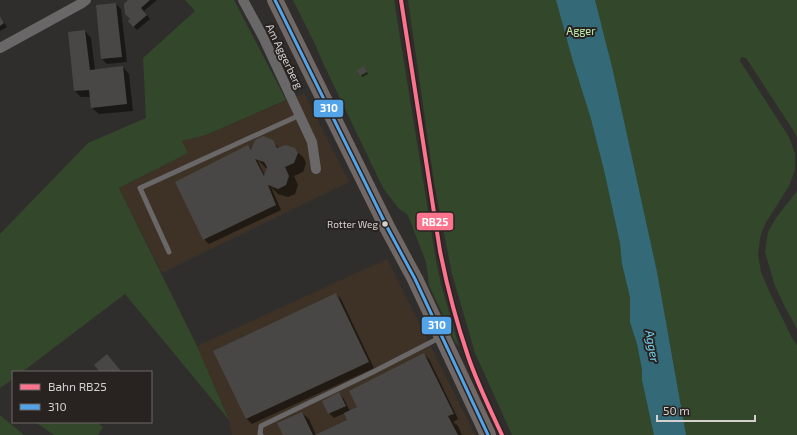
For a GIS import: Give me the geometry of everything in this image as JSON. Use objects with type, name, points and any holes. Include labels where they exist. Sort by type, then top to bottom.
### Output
[{"type":"main road","points":[[275,0],[415,279],[488,435]]},
{"type":"street","points":[[0,48],[86,0]]},
{"type":"street","name":"Am Aggerberg","points":[[243,0],[263,37],[312,142],[316,169]]},
{"type":"lane","points":[[169,252],[140,188],[300,115]]},
{"type":"lane","points":[[260,435],[261,426],[442,337]]},
{"type":"shaded area","points":[[304,93],[349,182],[162,273],[119,188],[187,153],[182,141],[206,135]]},
{"type":"shaded area","points":[[387,259],[475,435],[232,435],[229,420],[197,346]]},
{"type":"green space","points":[[185,0],[234,0],[286,100],[206,135],[182,141],[188,153],[119,188],[197,346],[229,420],[125,294],[23,371],[12,371],[12,380],[0,388],[0,234],[88,143],[146,118],[143,58],[195,11]]},
{"type":"green space","points":[[293,0],[394,0],[436,260],[441,284],[459,346],[455,342],[429,285],[426,262],[409,218],[407,214],[399,209],[383,188]]},
{"type":"green space","points":[[408,0],[797,0],[797,138],[746,58],[741,57],[740,61],[789,137],[795,154],[795,170],[789,186],[765,224],[760,238],[758,255],[761,272],[769,291],[792,338],[797,345],[797,435],[512,435],[475,353],[452,274],[434,182]]},
{"type":"green space","points":[[797,191],[797,329],[775,286],[765,252],[768,232],[776,218]]},
{"type":"green space","points":[[0,415],[24,435],[0,435]]},
{"type":"green space","points":[[36,423],[97,423],[103,427],[98,435],[54,435]]},
{"type":"water","name":"Agger","points":[[556,0],[595,0],[613,71],[657,272],[686,435],[654,435],[642,380],[642,369],[637,344],[630,322],[630,297],[622,264],[620,243],[604,170],[591,119]]},
{"type":"building","points":[[128,0],[150,0],[141,8],[147,15],[133,27],[128,21],[130,19],[125,14],[124,4]]},
{"type":"building","points":[[116,3],[122,57],[101,59],[96,5]]},
{"type":"building","points":[[0,16],[4,23],[0,26]]},
{"type":"building","points":[[85,30],[90,70],[123,66],[127,104],[91,108],[89,90],[74,91],[68,32]]},
{"type":"building","points":[[364,66],[367,72],[360,76],[357,70]]},
{"type":"building","points":[[263,136],[273,140],[277,148],[286,145],[295,148],[298,153],[294,163],[285,167],[289,176],[286,185],[278,189],[268,185],[276,205],[203,240],[175,182],[248,145],[251,150],[255,140]],"holes":[[[255,159],[264,162],[267,167],[264,176]]]},
{"type":"building","points":[[336,293],[369,362],[246,419],[213,351]]},
{"type":"building","points":[[424,353],[454,414],[448,416],[458,435],[315,435],[347,420],[344,413],[357,407],[349,391]]},
{"type":"building","points":[[107,354],[121,371],[99,371],[94,365]]},
{"type":"building","points":[[339,392],[346,406],[328,414],[322,401]]},
{"type":"building","points":[[302,412],[313,435],[283,435],[277,423]]},
{"type":"rail line","name":"RB25","points":[[401,0],[440,251],[446,277],[456,317],[472,366],[502,435]]},
{"type":"transit line","name":"310","points":[[275,0],[387,227],[415,279],[488,435]]},
{"type":"place","name":"Rotter Weg","points":[[385,224]]}]
